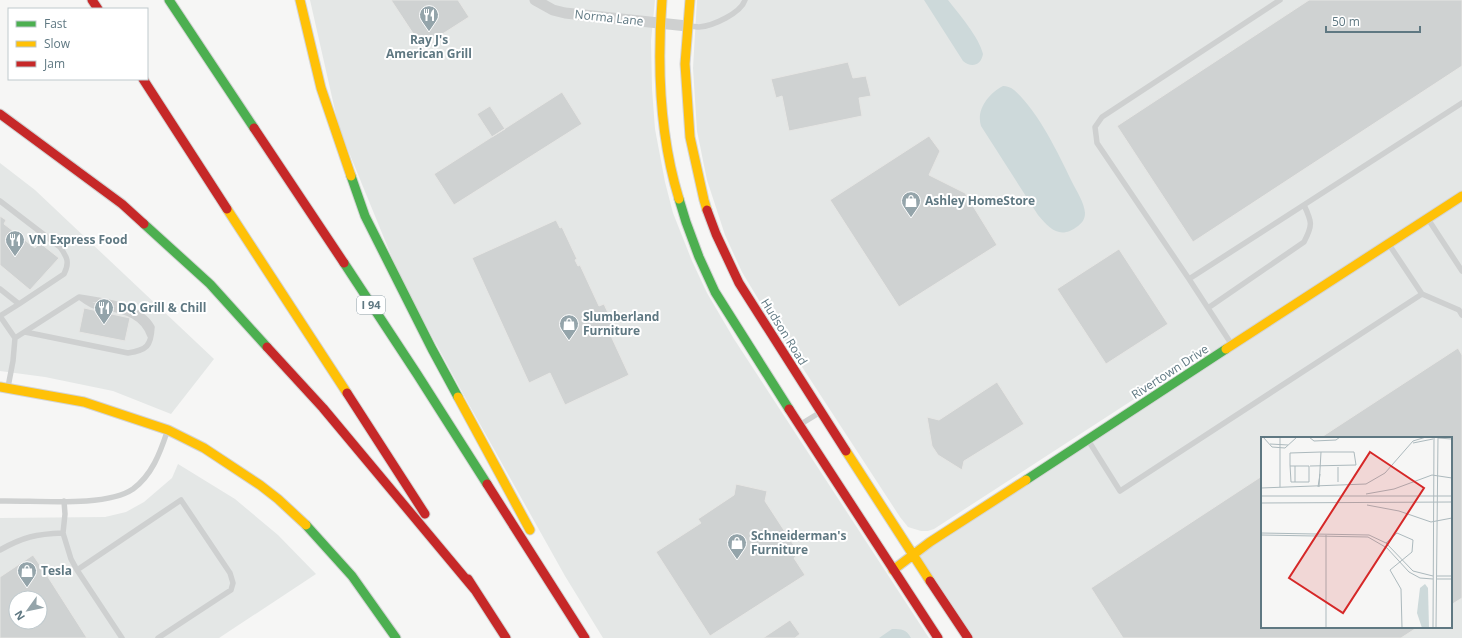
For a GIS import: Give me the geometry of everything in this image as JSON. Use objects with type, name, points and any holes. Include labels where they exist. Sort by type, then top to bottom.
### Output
[{"type":"main road","name":"I 94","points":[[169,0],[417,374],[585,638]]},
{"type":"main road","points":[[300,0],[321,88],[365,216],[432,349],[534,537]]},
{"type":"main road","points":[[662,0],[660,23],[660,72],[664,134],[671,174],[680,209],[697,251],[716,293],[799,426],[938,638]]},
{"type":"main road","name":"Hudson Road","points":[[690,0],[684,64],[690,137],[704,200],[716,234],[739,283],[820,412],[968,638]]},
{"type":"main road","points":[[144,80],[506,638]]},
{"type":"main road","points":[[0,114],[122,204],[210,284],[323,408],[475,590]]},
{"type":"main road","name":"Rivertown Drive","points":[[893,570],[930,542],[1462,196]]},
{"type":"main road","points":[[4,387],[84,402],[168,430],[204,448],[278,498],[322,541],[352,576],[396,638]]},
{"type":"main road","points":[[540,551],[569,613]]},
{"type":"street","name":"Norma Lane","points":[[535,0],[553,10],[565,13],[687,26]]},
{"type":"lane","points":[[687,26],[699,27],[719,21],[740,9],[745,0]]},
{"type":"lane","points":[[1232,345],[1097,143],[1095,127],[1102,117],[1280,0]]},
{"type":"lane","points":[[1189,279],[1462,103]]},
{"type":"lane","points":[[0,201],[60,247],[66,256],[68,266],[64,274],[54,282],[0,316],[15,338],[14,361],[4,387]]},
{"type":"lane","points":[[1208,308],[1304,242],[1309,232],[1311,220],[1304,205]]},
{"type":"lane","points":[[1428,219],[1459,262],[1462,271]]},
{"type":"lane","points":[[1389,244],[1422,294],[1459,310],[1462,315]]},
{"type":"lane","points":[[0,290],[19,304]]},
{"type":"lane","points":[[1088,440],[1120,491],[1422,294]]},
{"type":"lane","points":[[15,338],[79,297],[118,305],[131,310],[144,316],[152,326],[150,343],[141,351],[128,353],[25,332]]},
{"type":"lane","points":[[799,426],[820,412]]},
{"type":"lane","points":[[0,501],[100,500],[119,496],[133,488],[145,477],[156,462],[168,430]]},
{"type":"lane","points":[[77,570],[181,500],[230,573],[233,583],[231,590],[158,638]]},
{"type":"lane","points":[[64,501],[65,514],[63,533],[71,559],[122,638]]},
{"type":"lane","points":[[0,550],[26,538],[41,534],[63,533]]},
{"type":"shaded area","points":[[310,0],[655,0],[651,41],[655,129],[665,182],[673,213],[692,261],[707,293],[734,339],[929,638],[603,638],[565,576],[467,401],[400,277],[339,128]]},
{"type":"shaded area","points":[[697,0],[1462,0],[1462,638],[968,638],[913,555],[1207,362],[1202,355],[934,529],[921,531],[908,527],[763,307],[742,272],[725,235],[707,180],[697,131],[693,68]]},
{"type":"shaded area","points":[[924,0],[948,0],[968,26],[981,47],[983,54],[978,63],[975,65],[969,65],[963,61]]},
{"type":"shaded area","points":[[1003,86],[1014,90],[1031,109],[1054,146],[1080,197],[1085,213],[1081,224],[1072,230],[1066,232],[1056,231],[1047,225],[1038,215],[981,126],[980,114],[984,103],[993,93]]},
{"type":"shaded area","points":[[0,163],[35,190],[214,359],[171,414],[113,391],[45,377],[0,371]]},
{"type":"shaded area","points":[[178,464],[235,499],[278,535],[316,574],[219,638],[0,638],[0,518],[105,517],[126,512],[144,502],[172,478]]},
{"type":"shaded area","points":[[892,629],[903,630],[911,638],[879,638]]},
{"type":"building","name":"Ray J's American Grill","points":[[391,0],[458,0],[469,17],[422,47]]},
{"type":"building","points":[[1309,0],[1462,0],[1462,66],[1193,242],[1117,126]]},
{"type":"building","points":[[848,62],[853,78],[866,76],[871,96],[859,98],[862,116],[789,131],[782,96],[776,98],[771,79]]},
{"type":"building","points":[[562,92],[582,124],[454,205],[434,174]]},
{"type":"building","points":[[490,106],[505,129],[492,137],[477,114]]},
{"type":"building","name":"Ashley HomeStore","points":[[929,136],[940,151],[929,175],[965,193],[997,245],[899,307],[830,200]]},
{"type":"building","points":[[0,216],[6,220],[4,224],[35,248],[40,243],[59,258],[30,290],[0,265]]},
{"type":"building","points":[[556,220],[560,228],[562,227],[577,259],[575,260],[578,266],[580,265],[599,306],[604,304],[617,333],[611,336],[629,375],[565,405],[550,373],[529,383],[472,258]]},
{"type":"building","points":[[1119,249],[1168,324],[1106,364],[1057,289]]},
{"type":"building","name":"DQ Grill & Chill","points":[[84,308],[130,318],[125,341],[79,332]]},
{"type":"building","points":[[1458,348],[1462,355],[1462,598],[1452,604],[1452,437],[1322,437]]},
{"type":"building","points":[[997,382],[1024,424],[964,461],[962,470],[938,455],[932,446],[927,417],[939,420]]},
{"type":"building","points":[[1261,477],[1261,628],[1416,628],[1401,638],[1123,638],[1091,588]]},
{"type":"building","points":[[736,484],[767,491],[765,501],[795,547],[791,550],[796,557],[794,558],[805,575],[710,636],[656,552],[701,523],[698,519],[734,495]]},
{"type":"building","name":"Tesla","points":[[33,555],[87,638],[0,638],[0,577]]},
{"type":"building","points":[[790,620],[800,634],[795,638],[763,638]]},
{"type":"traffic: fast","points":[[169,0],[254,128]]},
{"type":"traffic: fast","points":[[351,176],[365,216],[458,397]]},
{"type":"traffic: fast","points":[[679,199],[699,257],[715,292],[789,409]]},
{"type":"traffic: fast","points":[[144,224],[210,284],[267,347]]},
{"type":"traffic: fast","points":[[344,263],[487,484]]},
{"type":"traffic: fast","points":[[1026,480],[1226,349]]},
{"type":"traffic: fast","points":[[306,525],[352,576],[396,638]]},
{"type":"traffic: slow","points":[[300,0],[321,88],[351,176]]},
{"type":"traffic: slow","points":[[662,0],[660,25],[661,100],[667,150],[679,199]]},
{"type":"traffic: slow","points":[[690,0],[685,64],[690,137],[707,210]]},
{"type":"traffic: slow","points":[[1226,349],[1462,196]]},
{"type":"traffic: slow","points":[[227,209],[347,393]]},
{"type":"traffic: slow","points":[[0,387],[84,402],[168,430],[204,448],[260,485],[278,499],[306,525]]},
{"type":"traffic: slow","points":[[458,397],[530,530]]},
{"type":"traffic: slow","points":[[846,451],[930,581]]},
{"type":"traffic: slow","points":[[893,570],[930,542],[1026,480]]},
{"type":"traffic: jam","points":[[92,0],[97,8]]},
{"type":"traffic: jam","points":[[144,80],[227,209]]},
{"type":"traffic: jam","points":[[0,114],[122,204],[144,224]]},
{"type":"traffic: jam","points":[[254,128],[344,263]]},
{"type":"traffic: jam","points":[[707,210],[716,234],[739,283],[846,451]]},
{"type":"traffic: jam","points":[[267,347],[323,408],[475,590]]},
{"type":"traffic: jam","points":[[347,393],[425,514]]},
{"type":"traffic: jam","points":[[789,409],[938,638]]},
{"type":"traffic: jam","points":[[487,484],[585,638]]},
{"type":"traffic: jam","points":[[468,579],[506,638]]},
{"type":"traffic: jam","points":[[930,581],[968,638]]},
{"type":"place","name":"Ray J's American Grill","points":[[429,32]]},
{"type":"place","name":"Ashley HomeStore","points":[[911,218]]},
{"type":"place","name":"VN Express Food","points":[[15,257]]},
{"type":"place","name":"DQ Grill & Chill","points":[[104,325]]},
{"type":"place","name":"Slumberland Furniture","points":[[569,341]]},
{"type":"place","name":"Schneiderman's Furniture","points":[[737,560]]},
{"type":"place","name":"Tesla","points":[[27,588]]}]
